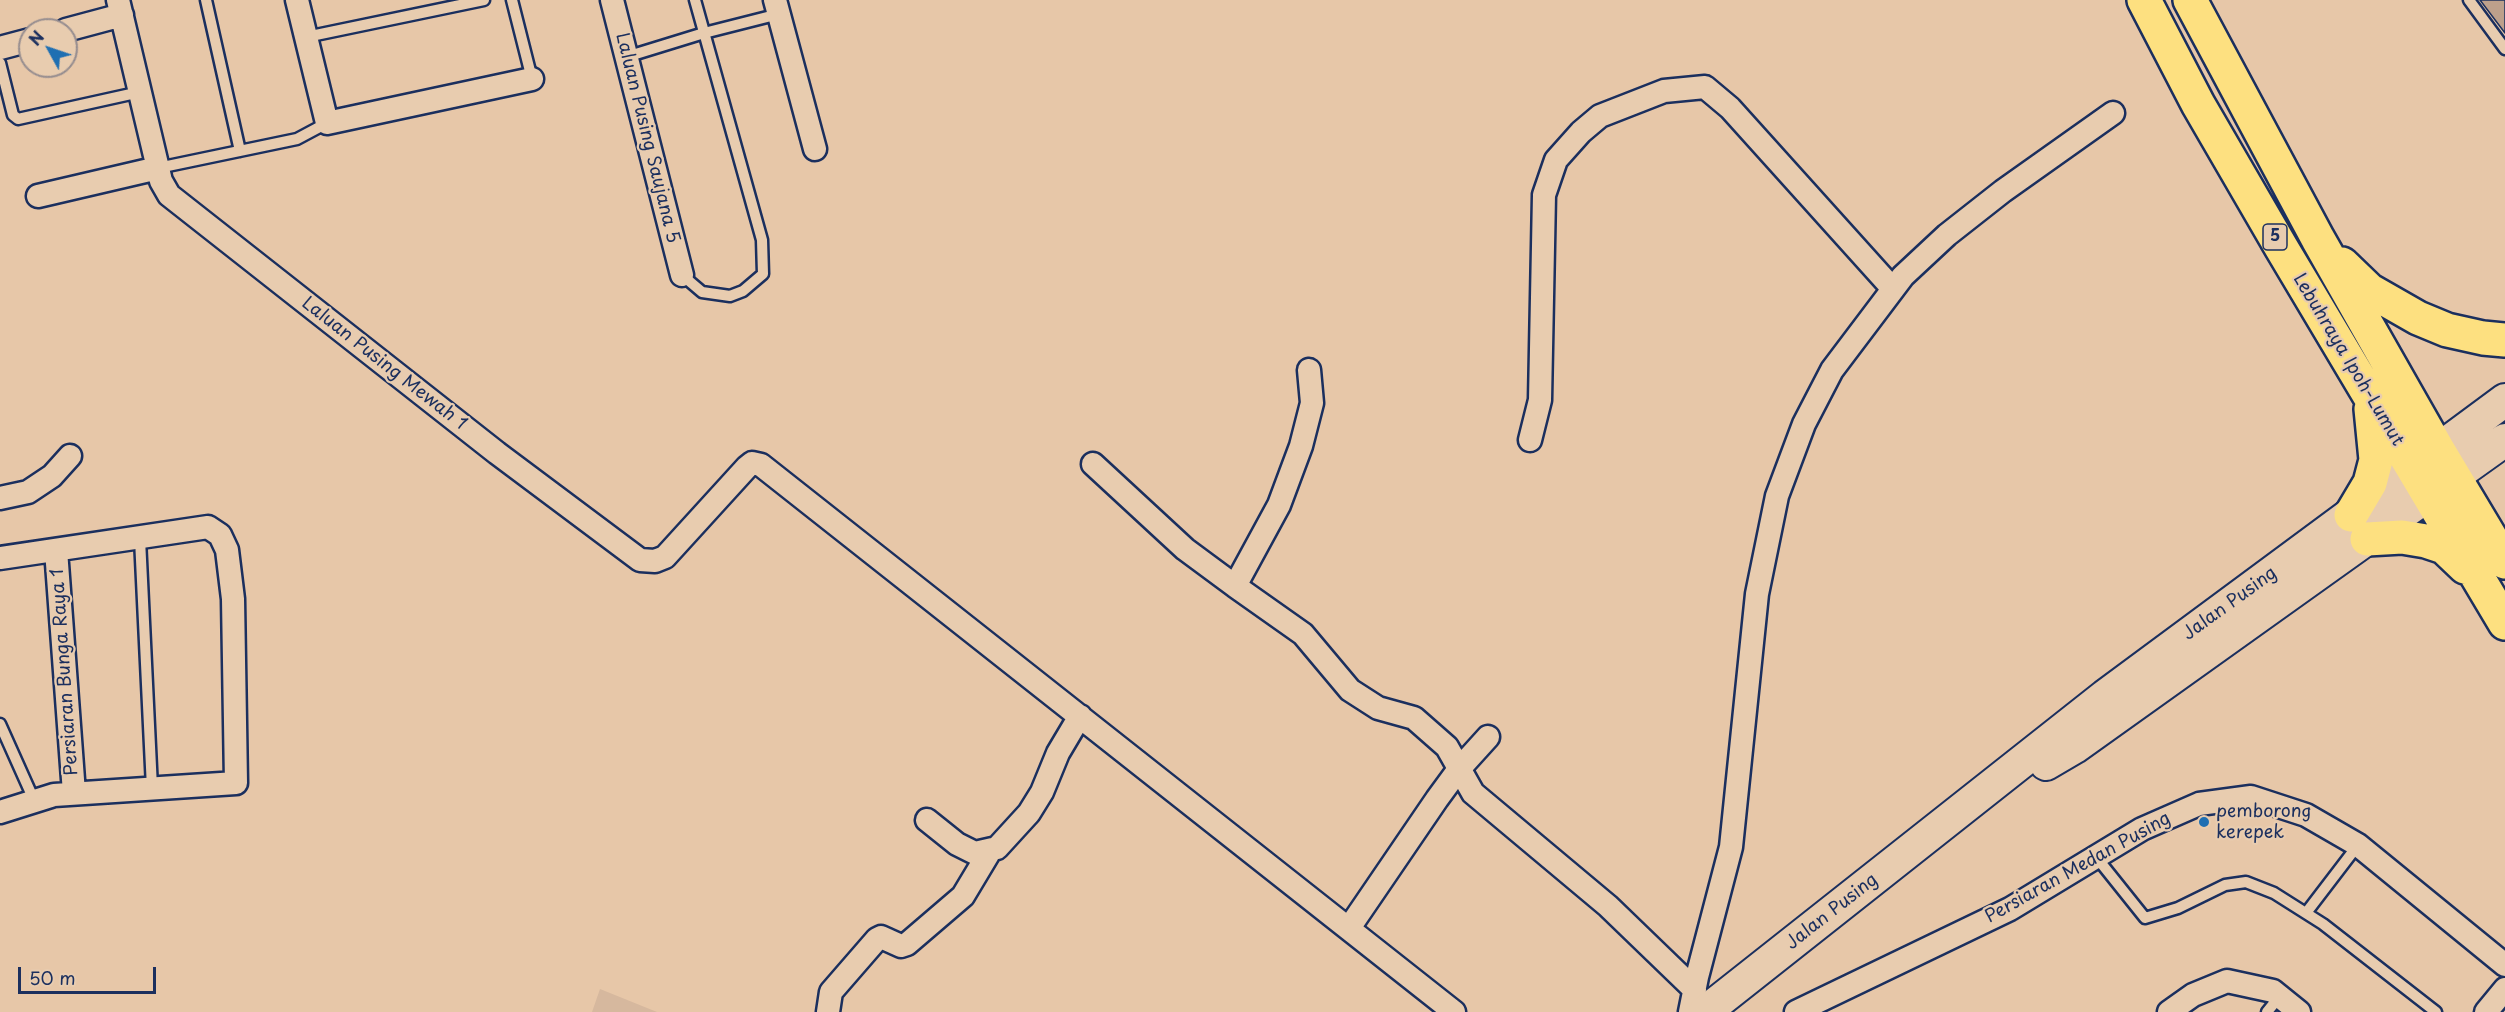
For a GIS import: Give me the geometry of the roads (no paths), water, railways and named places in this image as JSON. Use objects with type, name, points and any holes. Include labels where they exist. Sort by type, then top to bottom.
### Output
[{"type":"highway","name":"Lebuhraya Ipoh-Lumut","points":[[2144,0],[2198,105],[2369,395],[2433,473]]},
{"type":"highway","name":"Lebuhraya Ipoh-Lumut","points":[[2190,0],[2318,239],[2433,473],[2493,572],[2505,623]]},
{"type":"highway","points":[[2318,239],[2369,290],[2391,304],[2447,330],[2505,340]]},
{"type":"highway","points":[[2369,395],[2376,440],[2376,460],[2359,527],[2444,547],[2493,572]]},
{"type":"main road","name":"Jalan Pusing","points":[[1697,1005],[1959,813],[2105,696],[2359,527],[2433,473],[2505,400]]},
{"type":"main road","name":"Jalan Pusing","points":[[2433,473],[2505,440]]},
{"type":"street","points":[[297,0],[327,123],[532,79]]},
{"type":"street","name":"Laluan Pusing Saujana 5","points":[[612,0],[682,275]]},
{"type":"street","points":[[777,7],[815,149]]},
{"type":"street","points":[[78,25],[120,8]]},
{"type":"street","name":"Laluan Pusing Mewah 1","points":[[120,8],[161,181],[169,195],[497,453],[640,560],[655,561],[665,557],[752,463],[761,465],[1080,716]]},
{"type":"street","points":[[0,48],[18,43]]},
{"type":"street","points":[[1530,440],[1540,400],[1544,195],[1556,160],[1581,132],[1600,116],[1664,92],[1705,87],[1730,108],[1893,289]]},
{"type":"street","points":[[1697,1005],[1697,977],[1731,847],[1757,594],[1777,496],[1804,424],[1832,370],[1903,276],[1947,235],[2003,191],[2113,113]]},
{"type":"street","points":[[38,196],[158,168]]},
{"type":"street","points":[[1234,586],[1279,505],[1301,446],[1312,403],[1309,370]]},
{"type":"street","points":[[0,498],[28,492],[52,476],[70,456]]},
{"type":"street","points":[[1093,464],[1185,549],[1303,634],[1350,690],[1378,708],[1414,718],[1447,747],[1473,793],[1608,906],[1697,1005]]},
{"type":"street","points":[[0,558],[140,539],[208,527],[220,535],[225,542],[233,599],[236,783],[74,793],[34,800],[0,812]]},
{"type":"street","name":"Persiaran Bunga Raya 1","points":[[57,550],[74,793]]},
{"type":"street","points":[[927,820],[975,853],[997,848],[1029,813],[1042,792],[1058,753],[1080,716],[1454,1012]]},
{"type":"street","points":[[1348,928],[1459,769],[1488,736]]},
{"type":"street","name":"Persiaran Medan Pusing","points":[[1796,1012],[2010,909],[2142,829],[2199,804],[2251,797],[2306,815],[2358,845],[2505,965]]},
{"type":"street","points":[[828,1012],[831,992],[877,939],[881,937],[901,946],[907,944],[963,896],[990,851]]},
{"type":"street","points":[[2169,1012],[2193,995],[2227,981],[2273,991],[2273,1004],[2299,1012]]},
{"type":"street","points":[[2486,1012],[2505,989]]},
{"type":"lane","points":[[206,0],[240,151]]},
{"type":"lane","points":[[306,37],[484,0]]},
{"type":"lane","points":[[512,0],[532,79]]},
{"type":"lane","points":[[682,275],[702,292],[730,296],[742,291],[763,274],[762,240],[695,0]]},
{"type":"lane","points":[[2469,0],[2505,49]]},
{"type":"lane","points":[[626,57],[777,7]]},
{"type":"lane","points":[[0,63],[13,115],[18,119],[140,92]]},
{"type":"lane","points":[[158,168],[297,139],[327,123]]},
{"type":"lane","points":[[140,539],[153,788]]},
{"type":"lane","points":[[0,724],[34,800]]},
{"type":"lane","points":[[2306,913],[2358,845]]},
{"type":"lane","points":[[2097,858],[2145,918],[2178,908],[2225,885],[2246,882],[2274,893],[2306,913],[2436,1012]]},
{"type":"place","name":"pemborong kerepek","points":[[2204,822]]}]
